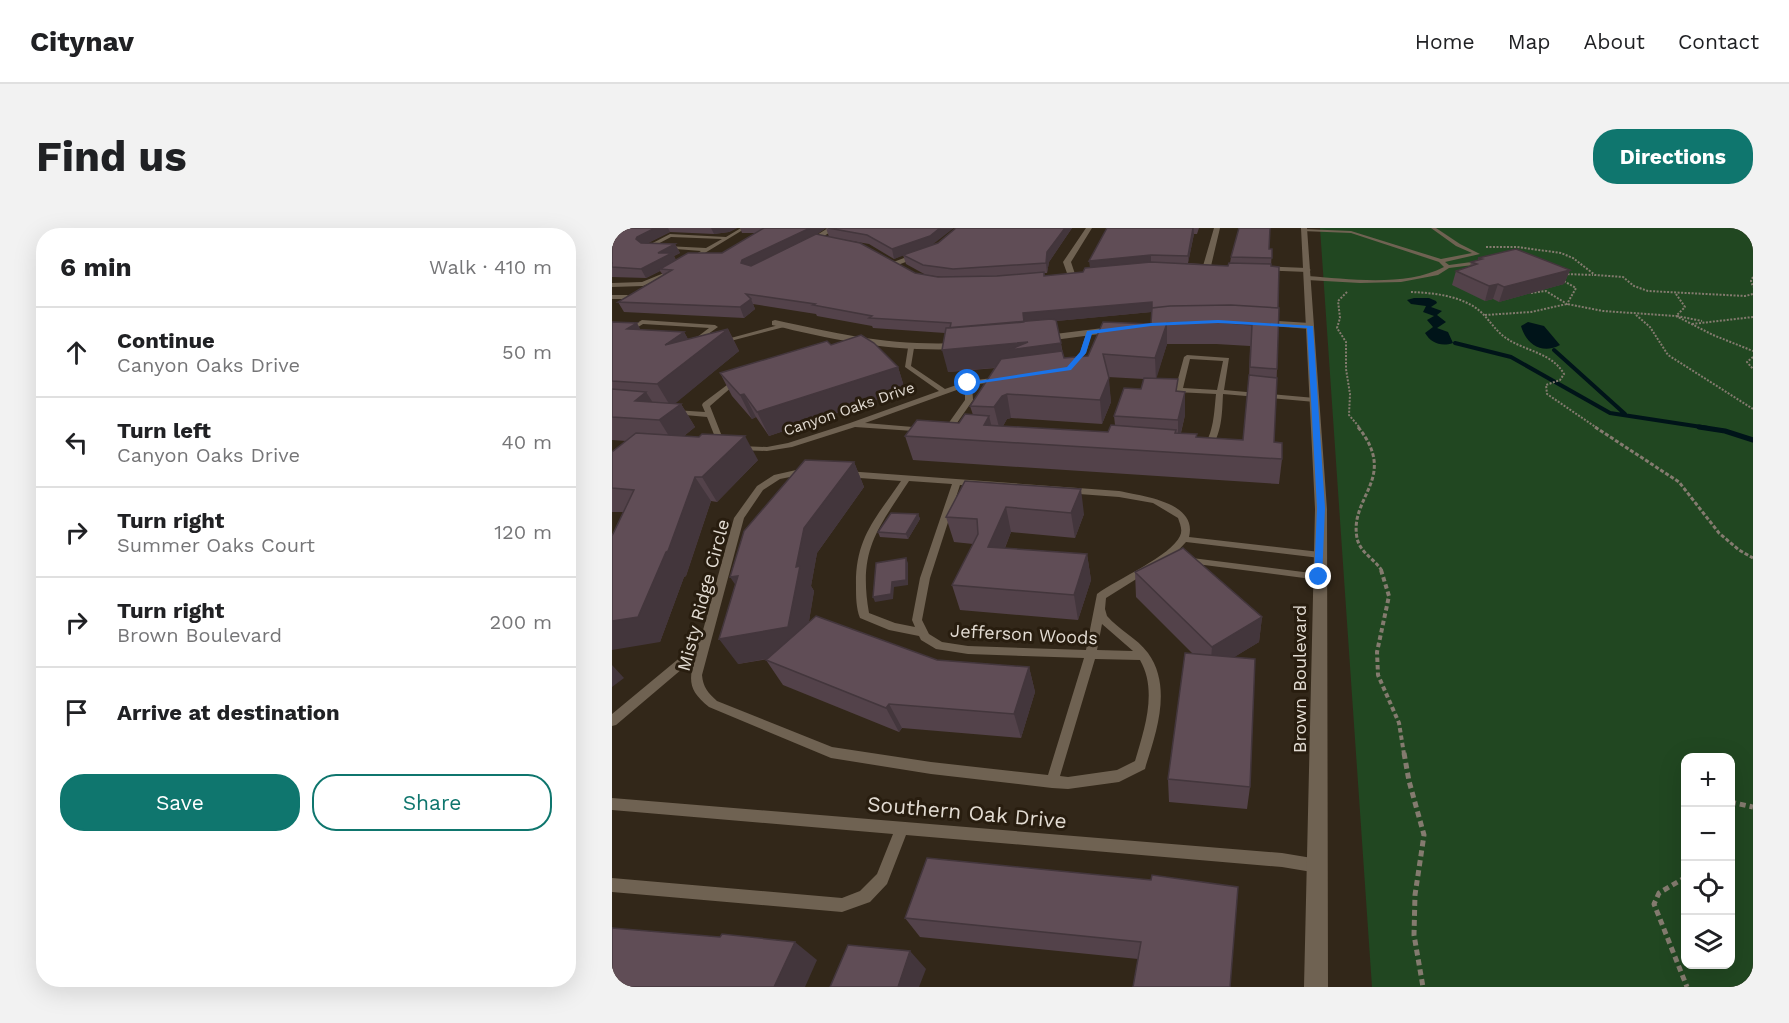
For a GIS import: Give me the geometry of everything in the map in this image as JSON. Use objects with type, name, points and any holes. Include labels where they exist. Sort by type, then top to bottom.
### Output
[{"type":"street","points":[[798,248],[822,239],[833,228]]},
{"type":"street","points":[[1071,273],[1067,262],[1089,228]]},
{"type":"street","points":[[1207,266],[1217,228]]},
{"type":"street","name":"Brown Boulevard","points":[[1304,229],[1321,508],[1316,987]]},
{"type":"street","points":[[892,264],[936,249]]},
{"type":"street","points":[[884,259],[902,269]]},
{"type":"street","points":[[1196,266],[1219,267]]},
{"type":"street","points":[[1254,268],[1307,274]]},
{"type":"street","points":[[1059,275],[1082,273]]},
{"type":"street","points":[[775,323],[843,343],[911,348],[970,345]]},
{"type":"street","points":[[1250,323],[1310,326]]},
{"type":"street","points":[[1034,340],[1130,328]]},
{"type":"lane","points":[[687,262],[744,228]]},
{"type":"lane","points":[[1433,228],[1458,245],[1481,254],[1441,261]]},
{"type":"lane","points":[[1304,229],[1349,230],[1441,261],[1448,267]]},
{"type":"lane","points":[[707,250],[646,248],[670,235],[726,238]]},
{"type":"lane","points":[[1307,274],[1397,281],[1439,272],[1448,267],[1479,263]]},
{"type":"lane","points":[[612,285],[643,284],[677,268]]},
{"type":"lane","points":[[612,297],[627,297]]},
{"type":"lane","points":[[614,339],[642,322],[715,327],[694,342]]},
{"type":"lane","points":[[683,341],[719,342],[786,325]]},
{"type":"lane","points":[[1063,370],[1069,369],[1083,353],[1089,332]]},
{"type":"lane","points":[[614,339],[628,338]]},
{"type":"lane","name":"Canyon Oaks Drive","points":[[911,348],[908,367],[943,391]]},
{"type":"lane","points":[[1197,451],[1210,446],[1218,416],[1220,392],[1227,359],[1187,357],[1179,390],[1220,392],[1315,400]]},
{"type":"lane","points":[[666,411],[709,415],[706,405],[744,374]]},
{"type":"lane","name":"Canyon Oaks Drive","points":[[709,415],[720,440],[729,446],[748,450],[789,445],[968,383],[1012,377]]},
{"type":"lane","points":[[947,431],[969,400],[968,383]]},
{"type":"lane","points":[[853,424],[959,432]]},
{"type":"lane","name":"Misty Ridge Circle","points":[[1100,610],[1107,622],[1144,656],[1149,663],[1153,682],[1155,718],[1140,765],[1119,776],[1068,783],[1052,782],[931,768],[831,752],[713,704],[700,694],[696,684],[704,644],[739,518],[760,488],[777,477],[805,471],[1119,494],[1156,501],[1182,516],[1186,528],[1184,539]]},
{"type":"lane","name":"Jefferson Woods","points":[[907,478],[866,542],[863,555],[861,600],[864,615],[873,620],[922,633],[940,646],[968,650],[1144,656]]},
{"type":"lane","points":[[922,633],[917,620],[925,578],[957,482]]},
{"type":"lane","points":[[1052,782],[1091,654],[1101,597],[1112,587],[1170,556],[1184,539],[1320,555]]},
{"type":"lane","points":[[1170,556],[1178,559],[1319,577]]},
{"type":"lane","points":[[612,722],[704,644]]},
{"type":"lane","name":"Southern Oak Drive","points":[[612,804],[1282,860],[1318,867]]},
{"type":"lane","points":[[612,885],[842,905],[865,897],[882,879],[902,828]]},
{"type":"path","points":[[1477,242],[1499,251]]},
{"type":"path","points":[[1488,247],[1517,247],[1561,254],[1573,258],[1595,275]]},
{"type":"path","points":[[1564,274],[1623,277],[1634,286],[1648,291],[1745,296],[1753,294]]},
{"type":"path","points":[[1553,277],[1576,288],[1567,304]]},
{"type":"path","points":[[1753,277],[1751,281],[1753,287]]},
{"type":"path","points":[[1357,290],[1346,292],[1339,298],[1337,308],[1340,316],[1337,328],[1346,342],[1345,360],[1351,402],[1349,415],[1371,443],[1374,475],[1371,490],[1360,509],[1356,526],[1361,549],[1381,570],[1389,596],[1377,652],[1378,675],[1399,723],[1409,781],[1424,835],[1415,895],[1414,935],[1423,987]]},
{"type":"path","points":[[1531,293],[1546,291],[1567,304]]},
{"type":"path","points":[[1402,292],[1428,292],[1472,305],[1485,315],[1498,333],[1509,341],[1540,355],[1563,370],[1564,377],[1546,385],[1545,389],[1552,399],[1679,483],[1719,533],[1739,550],[1753,558]]},
{"type":"path","points":[[1675,293],[1685,308],[1676,316]]},
{"type":"path","points":[[1485,315],[1531,312],[1567,304],[1636,315],[1676,316],[1703,321]]},
{"type":"path","points":[[1636,315],[1650,327],[1668,355],[1753,409]]},
{"type":"path","points":[[1676,316],[1713,335],[1753,351]]},
{"type":"path","points":[[1692,324],[1753,317]]},
{"type":"path","points":[[1753,357],[1747,362],[1753,369]]},
{"type":"path","points":[[1735,803],[1753,807]]},
{"type":"path","points":[[1681,880],[1659,893],[1654,904],[1687,987]]},
{"type":"green space","points":[[1320,228],[1753,228],[1753,987],[1372,987]]},
{"type":"shaded area","points":[[1429,298],[1436,301],[1437,303],[1431,307],[1442,311],[1437,315],[1446,322],[1437,328],[1448,332],[1453,343],[1440,344],[1433,342],[1427,336],[1425,333],[1433,327],[1427,320],[1434,316],[1423,312],[1426,306],[1411,304],[1407,300]]},
{"type":"shaded area","points":[[1528,322],[1544,326],[1560,345],[1547,349],[1531,343],[1521,326]]},
{"type":"building","points":[[619,228],[655,228],[636,239],[641,243],[675,244],[658,253],[672,253],[641,269],[612,267],[612,231]]},
{"type":"building","points":[[764,228],[810,228],[742,260],[741,263],[751,266],[816,234],[860,243],[915,273],[938,277],[1044,272],[1044,276],[1083,272],[1085,268],[1151,262],[1228,266],[1229,263],[1271,264],[1271,266],[1279,267],[1278,308],[1231,305],[1152,308],[1152,302],[1023,313],[1024,322],[950,328],[951,323],[869,318],[872,316],[813,305],[815,304],[746,294],[751,299],[740,307],[618,302],[672,270],[660,269],[688,253],[722,253]]},
{"type":"building","points":[[828,228],[940,228],[930,236],[892,249],[867,235]]},
{"type":"building","points":[[956,228],[1065,228],[1047,252],[1046,263],[953,269],[923,265],[903,255],[938,243]]},
{"type":"building","points":[[1107,228],[1193,228],[1188,256],[1151,255],[1089,261]]},
{"type":"building","points":[[1239,228],[1270,228],[1269,249],[1272,249],[1272,258],[1231,257]]},
{"type":"building","points":[[1516,249],[1570,270],[1504,287],[1498,284],[1489,286],[1456,271],[1477,264],[1471,262],[1482,259],[1478,258]]},
{"type":"building","points":[[1231,305],[1279,308],[1277,369],[1250,367],[1252,325],[1217,322],[1167,323],[1155,358],[1103,354],[1109,378],[1100,400],[1007,394],[1002,396],[994,407],[970,406],[1001,359],[1062,351],[1064,358],[1088,356],[1103,322],[1151,324],[1152,308]]},
{"type":"building","points":[[1056,320],[1061,343],[1009,350],[1028,342],[942,350],[946,328]]},
{"type":"building","points":[[612,322],[637,323],[627,329],[684,332],[665,345],[728,329],[657,384],[612,381]]},
{"type":"building","points":[[861,335],[874,343],[898,367],[757,412],[744,394],[740,395],[720,373],[827,341],[831,345]]},
{"type":"building","points":[[1249,375],[1277,378],[1274,442],[1282,443],[1282,459],[905,436],[917,420],[959,423],[965,414],[989,416],[984,425],[1108,432],[1111,425],[1176,430],[1175,433],[1197,434],[1196,437],[1243,440]]},
{"type":"building","points":[[1144,378],[1178,379],[1176,391],[1185,392],[1178,420],[1114,416],[1124,388],[1141,389]]},
{"type":"building","points":[[612,389],[646,392],[635,401],[681,404],[659,420],[612,417]]},
{"type":"building","points":[[636,433],[699,437],[702,434],[745,436],[702,477],[695,477],[668,551],[638,617],[612,621],[612,536],[634,490],[612,488],[612,452]]},
{"type":"building","points":[[805,460],[854,462],[804,528],[796,567],[800,566],[788,627],[719,639],[738,576],[730,577],[744,531]]},
{"type":"building","points":[[965,481],[1081,489],[1071,513],[1006,507],[988,547],[1087,554],[1074,595],[952,585],[978,534],[977,519],[946,517]]},
{"type":"building","points":[[891,513],[918,514],[906,534],[878,532]]},
{"type":"building","points":[[1183,548],[1262,617],[1212,647],[1135,572]]},
{"type":"building","points":[[906,558],[906,580],[892,582],[891,594],[873,597],[876,563]]},
{"type":"building","points":[[816,616],[937,660],[1029,667],[1014,714],[889,704],[886,708],[766,660]]},
{"type":"building","points":[[1185,653],[1255,659],[1250,787],[1168,779]]},
{"type":"building","points":[[927,858],[1151,880],[1152,875],[1238,887],[1230,987],[1133,987],[1141,942],[905,918]]},
{"type":"building","points":[[612,928],[720,937],[722,934],[795,942],[774,987],[612,987]]},
{"type":"building","points":[[848,945],[910,951],[898,987],[830,987]]},
{"type":"waterway","points":[[1455,343],[1511,357],[1610,413],[1708,428]]},
{"type":"waterway","points":[[1554,350],[1625,414]]},
{"type":"waterway","points":[[1699,427],[1725,431],[1753,440]]},
{"type":"route","points":[[968,383],[1069,369],[1083,353],[1089,332],[1151,324],[1218,321],[1310,326],[1321,508],[1319,577]]}]
